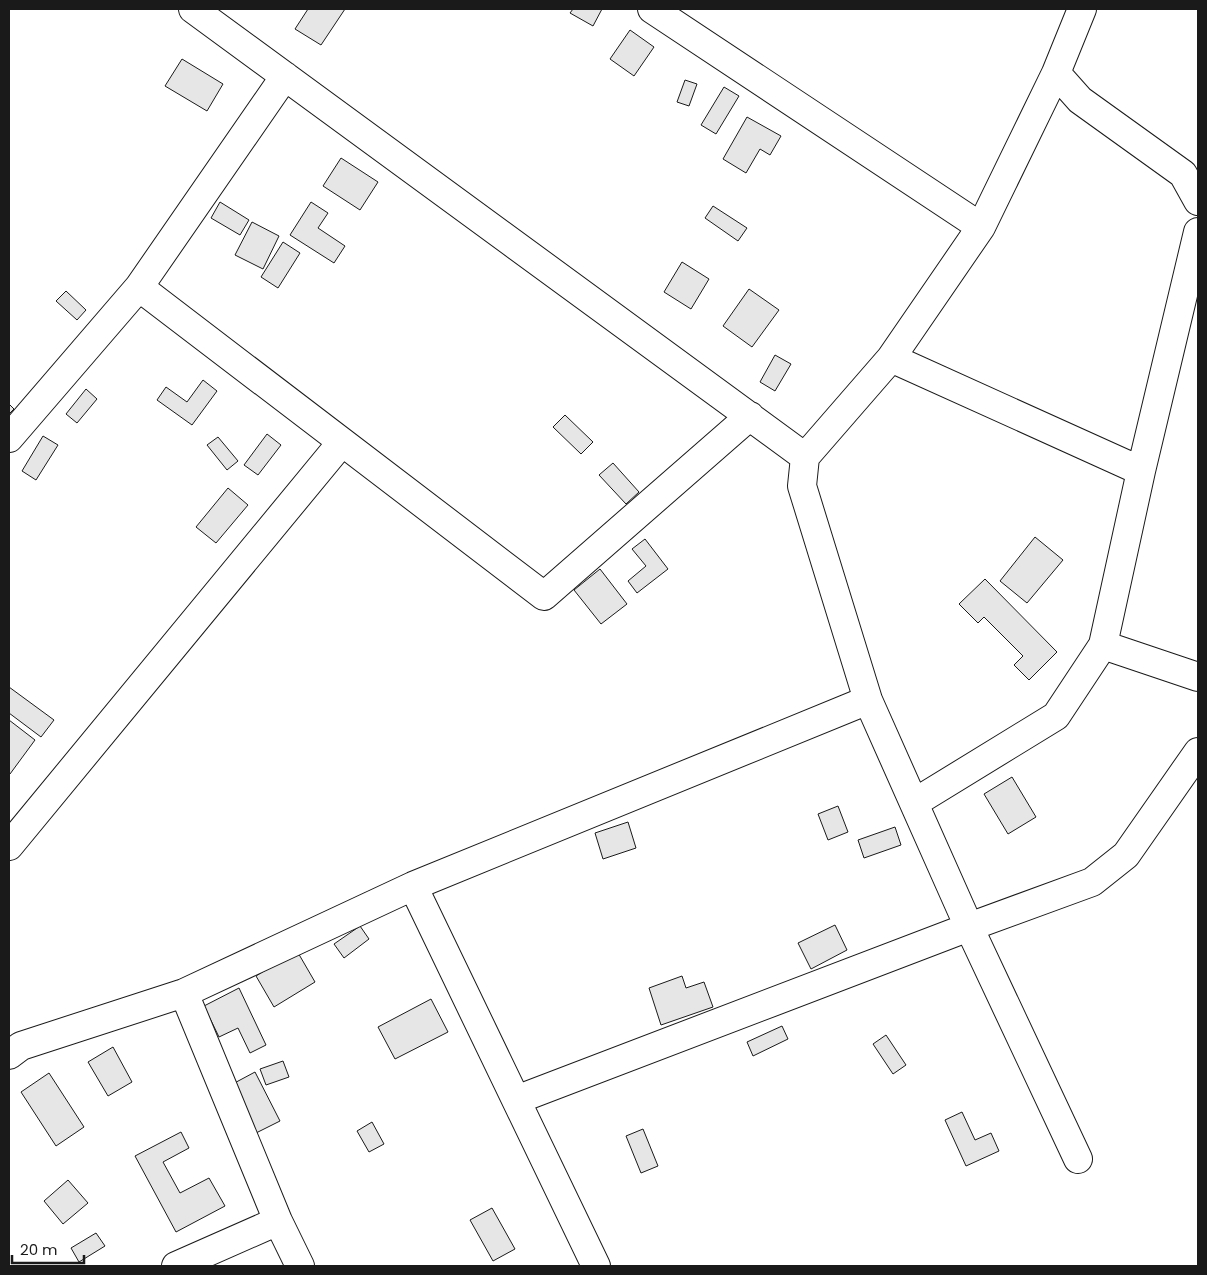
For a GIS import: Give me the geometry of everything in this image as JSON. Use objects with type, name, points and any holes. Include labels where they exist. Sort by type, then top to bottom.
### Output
[{"type":"street","points":[[193,9],[806,456]]},
{"type":"street","points":[[652,9],[981,227]]},
{"type":"street","points":[[1078,1159],[970,927],[868,700],[802,486],[806,456],[891,358],[981,227],[1056,73],[1082,9]]},
{"type":"street","points":[[1056,73],[1080,100],[1184,174],[1198,201]]},
{"type":"street","points":[[9,438],[139,287],[285,76]]},
{"type":"street","points":[[914,803],[1056,716],[1103,645],[1141,471],[1198,232]]},
{"type":"street","points":[[139,287],[544,596],[750,416]]},
{"type":"street","points":[[891,358],[1141,471]]},
{"type":"street","points":[[9,846],[342,442]]},
{"type":"street","points":[[1103,645],[1198,677]]},
{"type":"street","points":[[13,1046],[184,993],[413,886],[868,700]]},
{"type":"street","points":[[516,1100],[1092,882],[1126,855],[1198,752]]},
{"type":"street","points":[[413,886],[596,1266]]},
{"type":"street","points":[[184,993],[278,1221],[300,1266]]},
{"type":"street","points":[[176,1266],[278,1221]]},
{"type":"building","points":[[308,9],[345,9],[321,45],[295,29]]},
{"type":"building","points":[[573,9],[602,9],[593,26],[570,13]]},
{"type":"building","points":[[630,30],[654,47],[634,76],[610,59]]},
{"type":"building","points":[[182,59],[223,84],[207,111],[165,86]]},
{"type":"building","points":[[685,80],[697,84],[689,106],[677,102]]},
{"type":"building","points":[[724,87],[739,96],[716,134],[701,125]]},
{"type":"building","points":[[747,117],[781,136],[770,155],[760,149],[746,173],[723,159]]},
{"type":"building","points":[[341,158],[378,182],[360,210],[323,186]]},
{"type":"building","points":[[220,202],[249,220],[240,235],[211,218]]},
{"type":"building","points":[[311,202],[328,213],[318,228],[345,246],[334,263],[290,235]]},
{"type":"building","points":[[713,206],[747,228],[738,241],[705,218]]},
{"type":"building","points":[[252,222],[279,236],[263,269],[235,255]]},
{"type":"building","points":[[283,242],[300,253],[278,288],[261,277]]},
{"type":"building","points":[[682,262],[709,279],[691,309],[664,292]]},
{"type":"building","points":[[749,289],[779,310],[752,347],[723,326]]},
{"type":"building","points":[[66,291],[86,310],[77,320],[56,301]]},
{"type":"building","points":[[775,355],[791,364],[775,391],[760,382]]},
{"type":"building","points":[[203,380],[217,391],[192,425],[157,400],[166,387],[187,402]]},
{"type":"building","points":[[86,389],[97,399],[77,423],[66,414]]},
{"type":"building","points":[[9,404],[14,409],[9,414]]},
{"type":"building","points":[[565,415],[593,442],[581,454],[553,427]]},
{"type":"building","points":[[267,434],[281,445],[258,475],[244,465]]},
{"type":"building","points":[[43,436],[58,445],[36,480],[22,471]]},
{"type":"building","points":[[218,437],[238,461],[227,470],[207,445]]},
{"type":"building","points":[[613,463],[639,492],[626,504],[599,475]]},
{"type":"building","points":[[228,488],[248,505],[216,543],[196,527]]},
{"type":"building","points":[[1035,537],[1063,560],[1027,603],[1000,581]]},
{"type":"building","points":[[645,539],[668,569],[637,593],[628,581],[646,566],[632,549]]},
{"type":"building","points":[[600,569],[627,604],[601,624],[574,590]]},
{"type":"building","points":[[985,579],[1057,652],[1029,680],[1014,665],[1023,656],[984,617],[978,623],[959,604]]},
{"type":"building","points":[[9,687],[54,720],[41,737],[9,713]]},
{"type":"building","points":[[9,720],[35,740],[10,774],[9,773]]},
{"type":"building","points":[[1012,777],[1036,817],[1008,834],[984,794]]},
{"type":"building","points":[[838,806],[848,832],[828,840],[818,814]]},
{"type":"building","points":[[628,822],[636,848],[603,859],[595,833]]},
{"type":"building","points":[[895,827],[901,845],[864,858],[858,840]]},
{"type":"building","points":[[835,925],[847,950],[811,969],[798,943]]},
{"type":"building","points":[[360,926],[369,939],[344,958],[334,944]]},
{"type":"building","points":[[297,951],[315,982],[274,1007],[256,976]]},
{"type":"building","points":[[682,976],[686,988],[704,982],[713,1007],[661,1025],[649,988]]},
{"type":"building","points":[[239,988],[266,1045],[250,1053],[238,1028],[219,1037],[204,1006]]},
{"type":"building","points":[[431,999],[448,1032],[395,1059],[378,1027]]},
{"type":"building","points":[[782,1026],[788,1039],[753,1056],[747,1042]]},
{"type":"building","points":[[886,1035],[906,1065],[893,1074],[873,1044]]},
{"type":"building","points":[[113,1047],[132,1082],[108,1096],[88,1062]]},
{"type":"building","points":[[283,1061],[289,1077],[266,1085],[260,1069]]},
{"type":"building","points":[[255,1072],[280,1121],[252,1135],[227,1087]]},
{"type":"building","points":[[49,1073],[84,1127],[56,1146],[21,1092]]},
{"type":"building","points":[[962,1112],[975,1140],[991,1133],[999,1151],[966,1166],[945,1120]]},
{"type":"building","points":[[372,1122],[384,1144],[369,1152],[357,1131]]},
{"type":"building","points":[[643,1129],[658,1166],[641,1173],[626,1136]]},
{"type":"building","points":[[181,1132],[189,1148],[163,1162],[180,1193],[209,1178],[225,1206],[176,1232],[135,1156]]},
{"type":"building","points":[[68,1180],[88,1203],[63,1224],[44,1201]]},
{"type":"building","points":[[492,1208],[515,1249],[493,1261],[470,1220]]},
{"type":"building","points":[[96,1233],[105,1246],[79,1262],[71,1248]]}]
